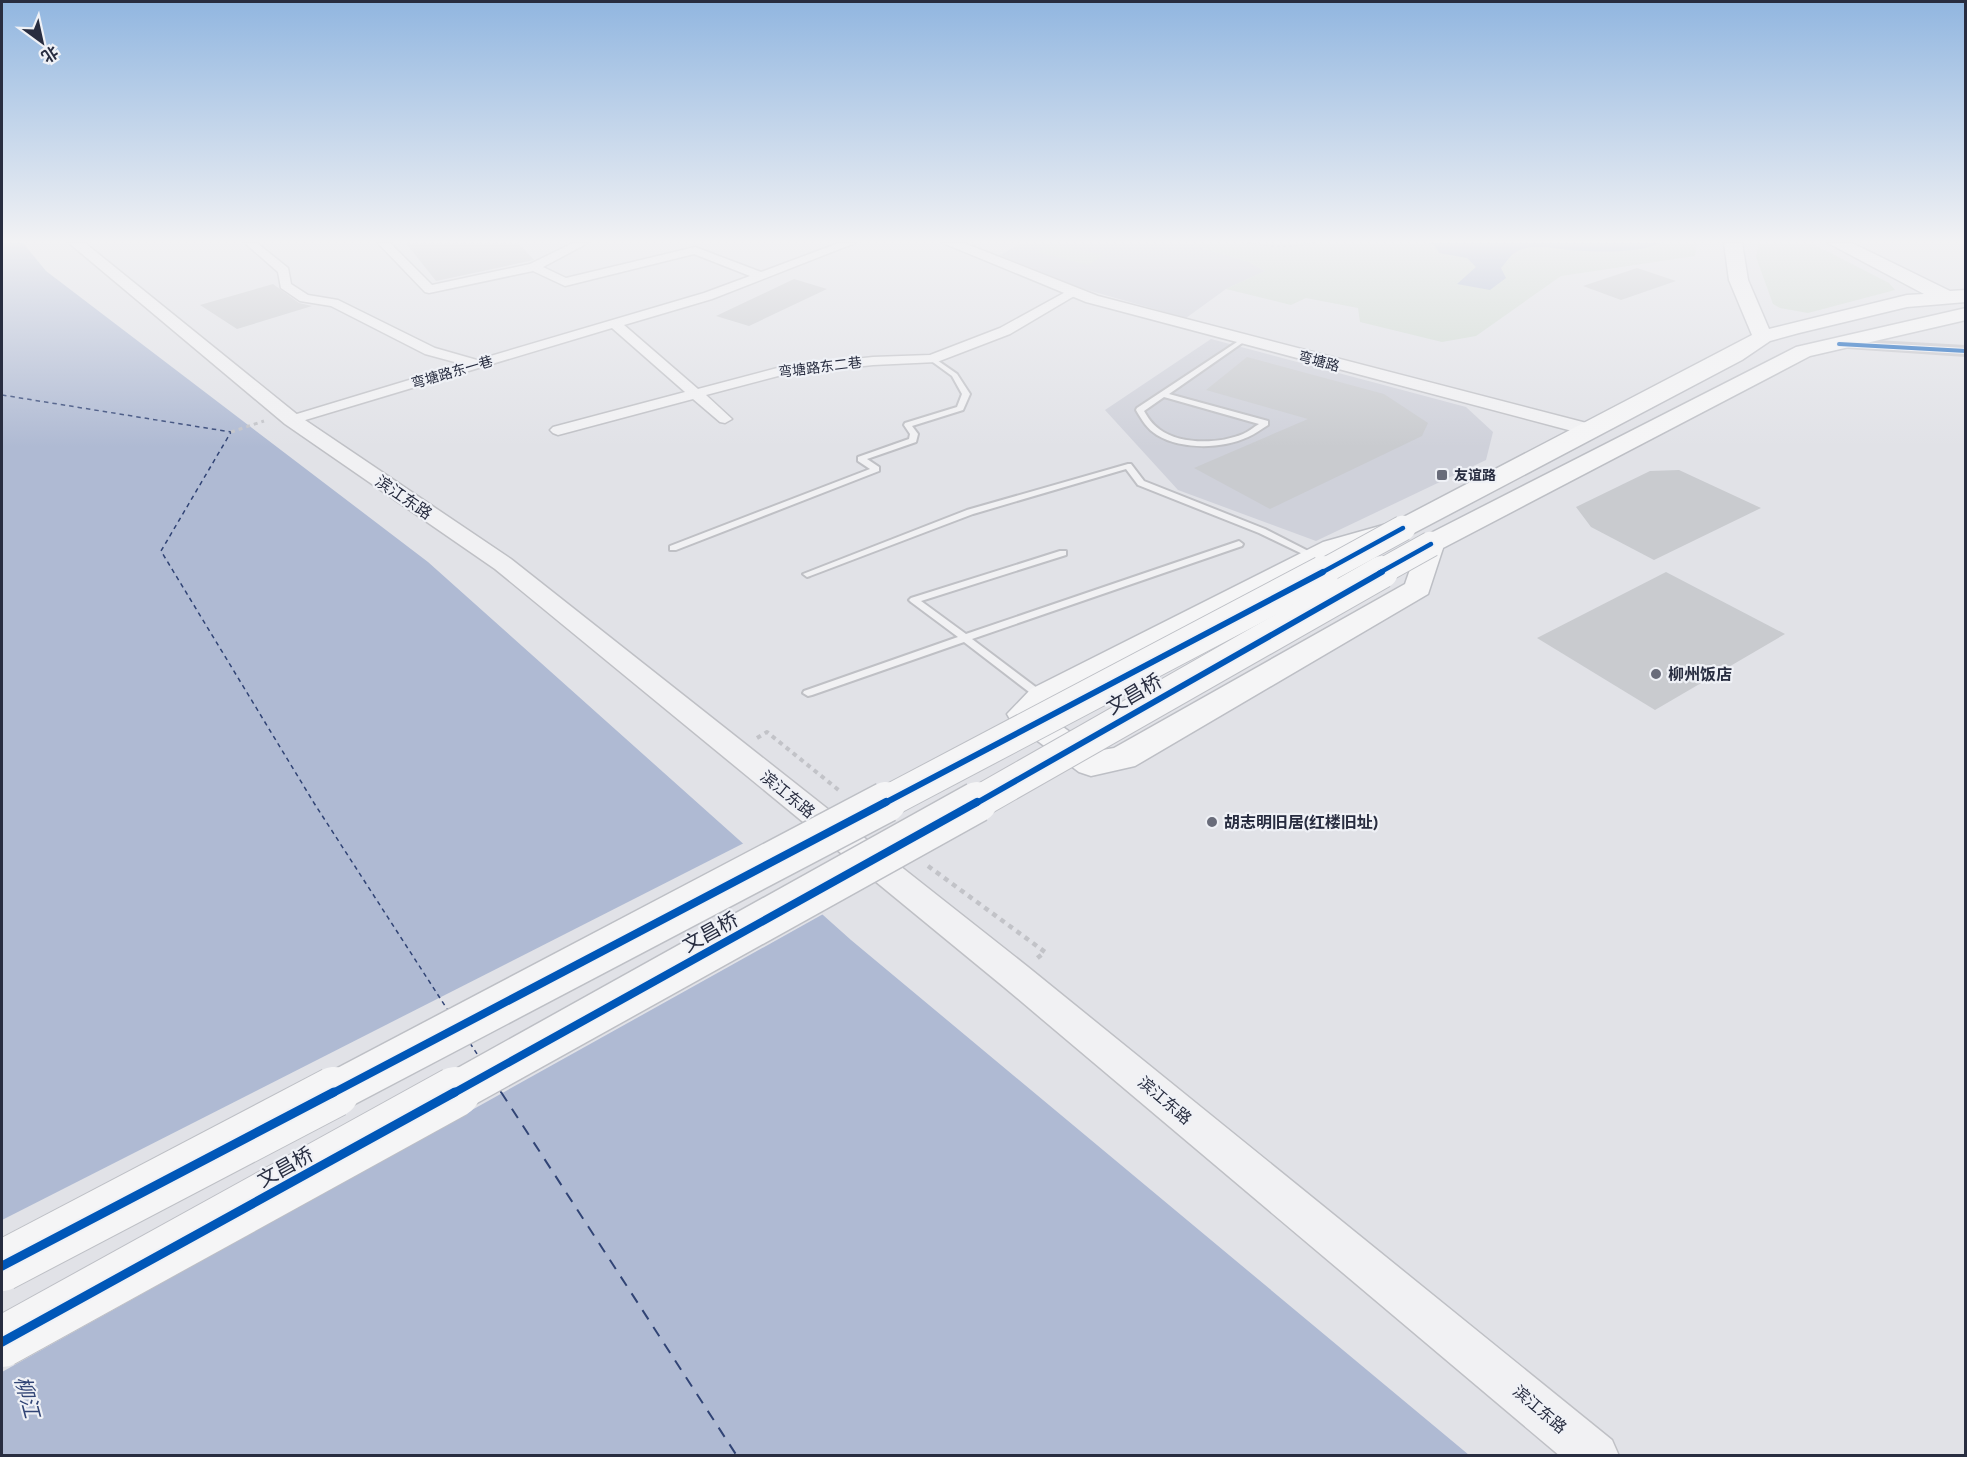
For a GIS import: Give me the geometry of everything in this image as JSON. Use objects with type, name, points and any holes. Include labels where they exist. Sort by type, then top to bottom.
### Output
[{"type":"main road","points":[[1750,311],[1763,337]]},
{"type":"main road","points":[[1417,536],[1591,430],[1763,337],[1869,311]]},
{"type":"main road","points":[[1417,536],[1418,588],[1123,758],[1091,764],[1023,714],[1042,696],[1333,548],[1417,536],[1808,347],[1889,319],[1879,315],[1856,314]]},
{"type":"main road","points":[[1803,351],[1965,314]]},
{"type":"main road","points":[[1839,344],[1965,351]]},
{"type":"main road","name":"文昌桥","points":[[2,1266],[1278,597],[1417,536]]},
{"type":"main road","name":"文昌桥","points":[[2,1342],[901,846],[1417,536]]},
{"type":"street","name":"滨江东路","points":[[159,311],[288,417],[503,564],[1016,977],[1596,1455]]},
{"type":"street","points":[[350,311],[430,351],[478,364]]},
{"type":"street","name":"弯塘路东一巷","points":[[288,417],[656,311]]},
{"type":"street","name":"弯塘路东二巷","points":[[558,430],[781,371],[873,361],[932,359],[1005,331],[1041,311]]},
{"type":"street","name":"弯塘路","points":[[1140,311],[1242,341],[1591,430]]},
{"type":"street","points":[[614,323],[725,419]]},
{"type":"lane","points":[[1163,394],[1264,423],[1246,435],[1200,443],[1164,438],[1146,425],[1140,410],[1163,394],[1242,341]]},
{"type":"lane","points":[[673,548],[876,469],[861,459],[913,440],[914,434],[908,426],[960,408],[966,394],[955,375],[932,359]]},
{"type":"lane","points":[[807,574],[970,512],[1128,466],[1141,483],[1262,531],[1316,557]]},
{"type":"lane","points":[[808,693],[1239,544]]},
{"type":"lane","points":[[1042,696],[914,600],[1063,553]]},
{"type":"path","points":[[231,432],[288,417]]},
{"type":"path","points":[[735,751],[767,732],[867,813]]},
{"type":"path","points":[[901,846],[1045,951],[1016,977]]},
{"type":"shaded area","points":[[1161,311],[1196,311],[1186,318]]},
{"type":"shaded area","points":[[1358,311],[1511,311],[1476,336],[1442,342],[1360,322]]},
{"type":"shaded area","points":[[1211,339],[1466,407],[1493,432],[1486,460],[1316,541],[1178,490],[1105,410]]},
{"type":"water","name":"柳江","points":[[2,311],[98,311],[428,562],[851,940],[1469,1455],[2,1456]]},
{"type":"pier","points":[[746,842],[825,913],[2,1372],[2,1220]]},
{"type":"building","points":[[209,311],[296,311],[237,329]]},
{"type":"building","points":[[727,311],[781,311],[749,326],[716,316]]},
{"type":"building","points":[[1247,357],[1384,394],[1428,423],[1422,436],[1270,509],[1194,468],[1308,419],[1206,390]]},
{"type":"building","points":[[1679,470],[1761,508],[1654,560],[1591,527],[1576,507],[1650,471]]},
{"type":"building","name":"柳州饭店","points":[[1666,572],[1785,634],[1655,710],[1537,638]]},
{"type":"ferry route","points":[[2,395],[231,432],[161,551],[314,803],[449,1012]]},
{"type":"ferry route","points":[[470,1043],[479,1057]]},
{"type":"ferry route","points":[[499,1089],[502,1094]]},
{"type":"ferry route","points":[[501,1092],[737,1456]]},
{"type":"cycle path","points":[[1839,344],[1966,351]]},
{"type":"cycle path","points":[[2,1266],[1278,597],[1403,528]]},
{"type":"cycle path","points":[[2,1342],[901,846],[1431,544]]},
{"type":"place","name":"友谊路","points":[[1442,475]]},
{"type":"place","name":"柳州饭店","points":[[1656,674]]},
{"type":"place","name":"胡志明旧居(红楼旧址)","points":[[1212,822]]}]
